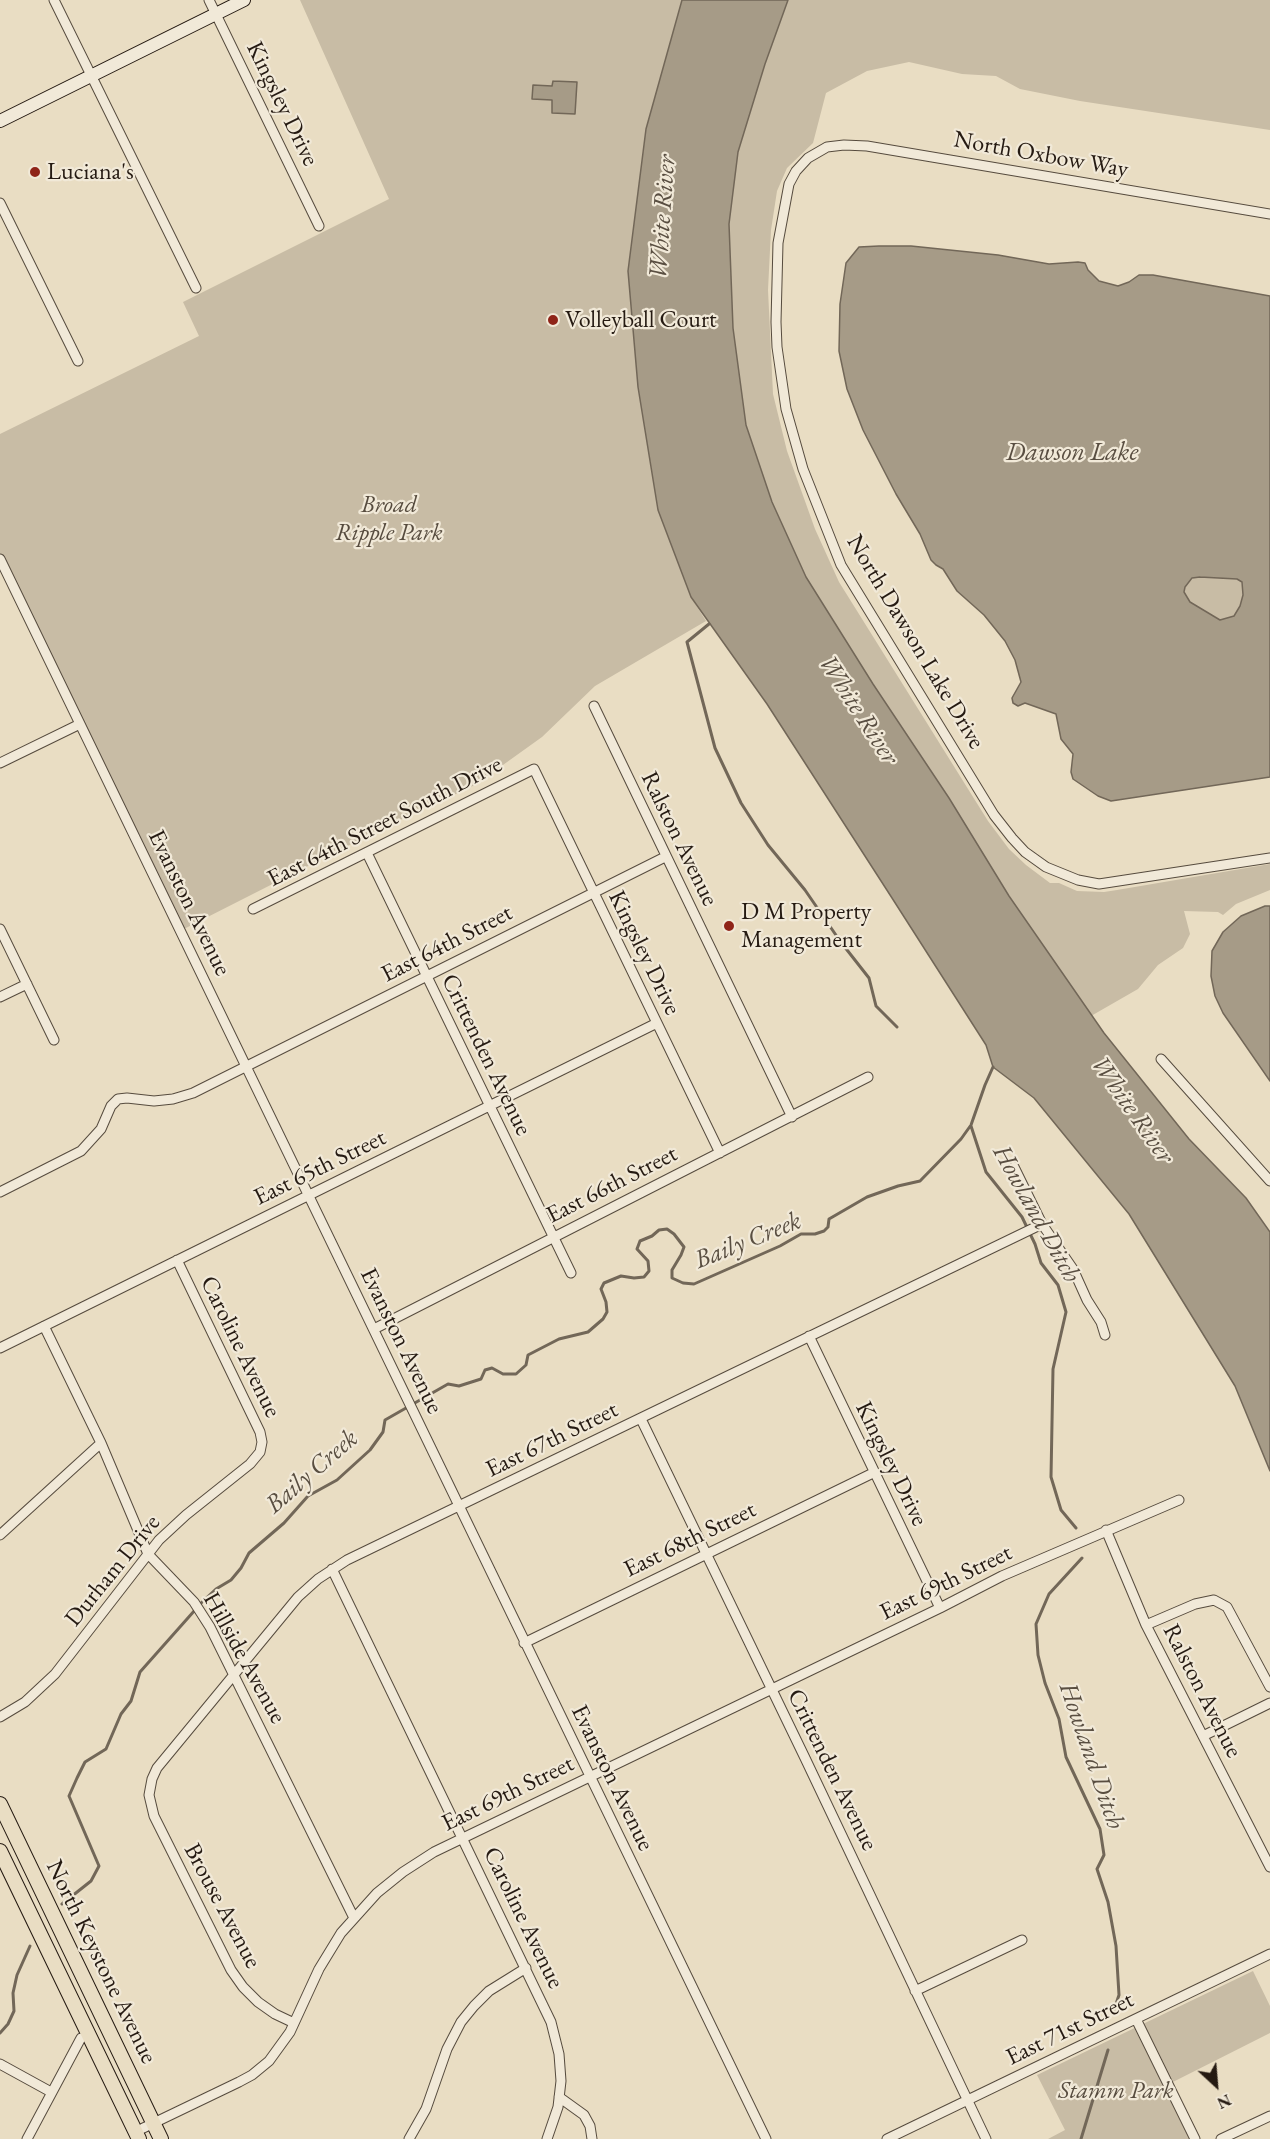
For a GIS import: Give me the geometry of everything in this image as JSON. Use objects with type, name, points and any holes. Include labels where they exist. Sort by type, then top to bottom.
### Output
[{"type":"main road","name":"North Keystone Avenue","points":[[0,1804],[161,2139]]},
{"type":"main road","name":"North Keystone Avenue","points":[[0,1851],[137,2135]]},
{"type":"street","points":[[54,0],[196,288]]},
{"type":"street","name":"Kingsley Drive","points":[[209,0],[319,226]]},
{"type":"street","points":[[0,121],[244,0]]},
{"type":"street","name":"North Oxbow Way","points":[[808,158],[827,147],[867,146],[1270,214]]},
{"type":"street","name":"North Dawson Lake Drive","points":[[808,158],[796,171],[787,192],[778,243],[776,322],[781,387],[800,459],[818,509],[852,585],[994,815],[1019,846],[1040,863],[1063,875],[1093,883],[1114,883],[1270,858]]},
{"type":"street","points":[[0,203],[78,361]]},
{"type":"street","name":"Evanston Avenue","points":[[0,559],[766,2139]]},
{"type":"street","name":"Ralston Avenue","points":[[594,706],[792,1118]]},
{"type":"street","points":[[0,763],[80,724]]},
{"type":"street","name":"Kingsley Drive","points":[[534,769],[720,1153]]},
{"type":"street","name":"East 64th Street South Drive","points":[[253,909],[534,769]]},
{"type":"street","name":"Crittenden Avenue","points":[[367,853],[571,1273]]},
{"type":"street","name":"East 64th Street","points":[[0,1192],[81,1151],[101,1129],[114,1101],[122,1098],[154,1101],[173,1099],[193,1093],[665,856]]},
{"type":"street","points":[[0,929],[54,1040]]},
{"type":"street","points":[[0,997],[27,984]]},
{"type":"street","name":"East 65th Street","points":[[0,1348],[657,1023]]},
{"type":"street","points":[[1161,1059],[1270,1181]]},
{"type":"street","name":"East 66th Street","points":[[375,1329],[553,1236],[792,1118],[868,1077]]},
{"type":"street","points":[[1014,1167],[1042,1224],[1074,1269],[1087,1300],[1101,1322],[1105,1335]]},
{"type":"street","name":"East 67th Street","points":[[151,1782],[159,1765],[298,1598],[332,1569],[1042,1224]]},
{"type":"street","name":"Caroline Avenue","points":[[177,1260],[259,1430],[262,1442],[260,1452]]},
{"type":"street","name":"Hillside Avenue","points":[[44,1326],[101,1443],[148,1554],[201,1612],[235,1674],[354,1918]]},
{"type":"street","name":"Kingsley Drive","points":[[809,1336],[940,1608]]},
{"type":"street","name":"Crittenden Avenue","points":[[641,1419],[986,2139]]},
{"type":"street","points":[[0,1535],[101,1443]]},
{"type":"street","name":"Durham Drive","points":[[0,1717],[25,1702],[55,1674],[170,1529],[250,1464],[260,1452]]},
{"type":"street","name":"East 68th Street","points":[[524,1643],[873,1473]]},
{"type":"street","name":"East 69th Street","points":[[137,2135],[153,2123],[252,2075],[275,2055],[294,2024],[336,1940],[377,1893],[403,1872],[434,1852],[1002,1576],[1179,1500]]},
{"type":"street","name":"Ralston Avenue","points":[[1107,1530],[1146,1625],[1270,1867]]},
{"type":"street","name":"Caroline Avenue","points":[[332,1569],[547,2010],[560,2062],[559,2097],[547,2139]]},
{"type":"street","points":[[1146,1625],[1195,1604],[1214,1600],[1227,1607],[1270,1687]]},
{"type":"street","points":[[1203,1736],[1270,1703]]},
{"type":"street","name":"Brouse Avenue","points":[[151,1782],[150,1803],[154,1816],[226,1963],[240,1984],[252,1996],[272,2012],[294,2024]]},
{"type":"street","points":[[915,1991],[1022,1940]]},
{"type":"street","name":"East 71st Street","points":[[887,2139],[1270,1954]]},
{"type":"street","points":[[409,2139],[426,2109],[446,2052],[461,2022],[489,1991],[526,1968]]},
{"type":"street","points":[[1136,2019],[1195,2139]]},
{"type":"street","points":[[27,2139],[81,2038]]},
{"type":"street","points":[[2,2065],[51,2092]]},
{"type":"street","points":[[559,2097],[584,2115],[590,2126],[592,2139]]},
{"type":"street","points":[[1221,2139],[1270,2116]]},
{"type":"green space","name":"Broad Ripple Park","points":[[300,0],[682,0],[646,129],[628,271],[638,387],[658,510],[691,597],[706,621],[595,686],[542,737],[475,785],[381,829],[180,931],[0,560],[0,434],[199,336],[183,302],[389,199]]},
{"type":"green space","points":[[788,0],[1270,0],[1270,130],[1080,101],[1020,89],[996,76],[962,74],[909,62],[867,71],[826,93],[813,143],[787,168],[777,191],[771,230],[768,290],[773,394],[787,451],[815,529],[839,582],[988,821],[1009,849],[1026,865],[1050,883],[1059,883],[1077,891],[1104,892],[1270,864],[1270,890],[1236,904],[1223,915],[1218,912],[1184,911],[1190,934],[1183,948],[1158,965],[1138,989],[1091,1016],[1009,896],[949,798],[873,684],[806,577],[772,502],[746,425],[733,328],[729,224],[738,152],[765,64]]},
{"type":"green space","points":[[1193,578],[1237,579],[1242,582],[1243,595],[1234,616],[1220,620],[1190,602],[1184,592],[1185,587]]},
{"type":"green space","name":"Stamm Park","points":[[1253,1971],[1270,2006],[1270,2033],[1165,2086],[1190,2139],[1048,2139],[1065,2130],[1037,2075]]},
{"type":"water","name":"White River","points":[[682,0],[788,0],[765,64],[738,152],[729,224],[733,328],[746,425],[772,502],[806,577],[873,684],[949,798],[1009,896],[1104,1033],[1189,1139],[1246,1198],[1270,1232],[1270,1471],[1235,1386],[1129,1214],[1034,1098],[993,1067],[986,1045],[892,898],[767,704],[691,597],[658,510],[638,387],[628,271],[646,129]]},
{"type":"water","points":[[553,81],[577,82],[575,114],[552,113],[552,100],[532,99],[533,85],[552,86]]},
{"type":"water","name":"Dawson Lake","points":[[911,246],[998,255],[1049,264],[1078,262],[1085,263],[1088,270],[1099,281],[1118,286],[1139,275],[1153,275],[1270,296],[1270,777],[1111,801],[1098,796],[1073,779],[1071,772],[1073,754],[1061,739],[1056,714],[1025,703],[1018,706],[1013,703],[1012,698],[1021,682],[1015,660],[1005,641],[984,615],[957,591],[943,569],[931,560],[920,534],[896,494],[863,430],[847,389],[839,351],[840,304],[846,263],[859,247]],"holes":[[[1192,578],[1237,579],[1242,582],[1243,595],[1240,606],[1234,616],[1220,620],[1190,602],[1184,592]]]},
{"type":"water","points":[[1270,906],[1270,1081],[1223,1013],[1215,996],[1211,976],[1212,951],[1223,932],[1241,916]]},
{"type":"waterway","points":[[709,624],[687,642],[715,748],[741,803],[768,845],[805,890],[869,978],[876,1006],[897,1027]]},
{"type":"waterway","name":"Baily Creek","points":[[199,1605],[216,1589],[231,1580],[249,1553],[284,1523],[308,1496],[337,1480],[370,1450],[383,1432],[385,1420],[448,1384],[459,1386],[481,1379],[485,1370],[492,1368],[503,1374],[516,1374],[526,1365],[528,1355],[559,1339],[588,1332],[603,1319],[607,1312],[601,1289],[604,1283],[621,1276],[644,1277],[649,1271],[648,1261],[637,1249],[640,1241],[659,1230],[667,1229],[674,1234],[684,1247],[672,1270],[672,1278],[683,1283],[694,1284],[780,1246],[801,1234],[815,1234],[824,1231],[828,1227],[829,1219],[867,1197],[920,1181],[961,1139],[971,1125],[993,1067]]},
{"type":"waterway","name":"Howland Ditch","points":[[971,1126],[986,1172],[1022,1217],[1041,1263],[1058,1285],[1066,1312],[1053,1369],[1051,1477],[1061,1510],[1076,1528]]},
{"type":"waterway","name":"Howland Ditch","points":[[1082,1558],[1049,1594],[1036,1624],[1038,1655],[1045,1683],[1059,1719],[1066,1757],[1100,1829],[1104,1855],[1097,1869],[1108,1902],[1116,1946],[1119,1995],[1113,2013]]},
{"type":"waterway","name":"Baily Creek","points":[[62,1904],[91,1881],[99,1866],[69,1796],[77,1778],[85,1762],[106,1749],[121,1714],[131,1701],[140,1672],[195,1610]]},
{"type":"waterway","name":"Baily Creek","points":[[0,2033],[8,2024],[14,2011],[13,1993],[17,1975],[30,1946]]},
{"type":"waterway","name":"Howland Ditch","points":[[1081,2139],[1108,2050]]},
{"type":"place","name":"Luciana's","points":[[35,172]]},
{"type":"place","name":"Volleyball Court","points":[[553,320]]},
{"type":"place","name":"D M Property Management","points":[[729,926]]}]
